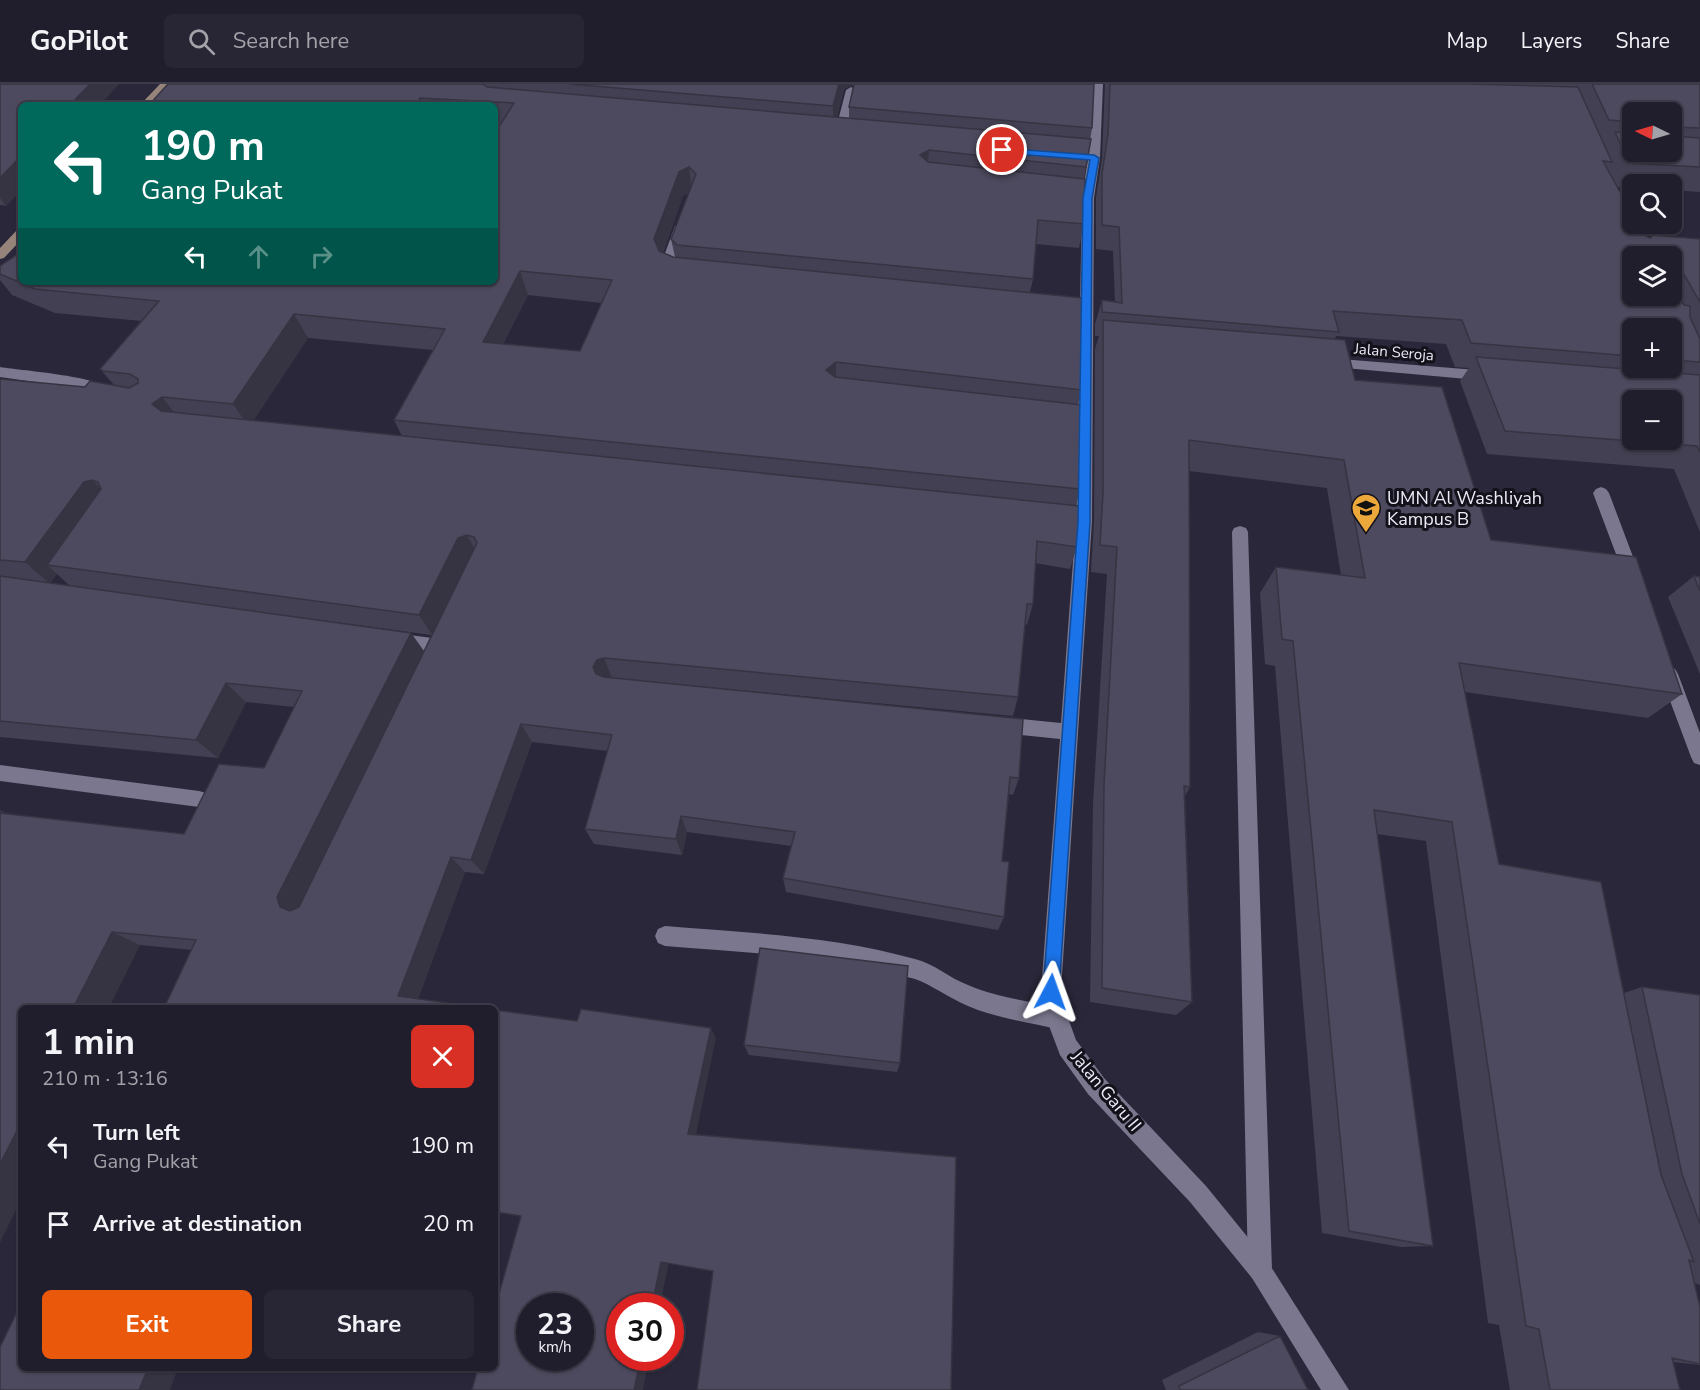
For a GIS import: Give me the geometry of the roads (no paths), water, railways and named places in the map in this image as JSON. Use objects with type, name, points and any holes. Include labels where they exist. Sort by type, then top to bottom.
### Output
[{"type":"street","points":[[149,102],[166,84]]},
{"type":"street","name":"Jalan Garu II","points":[[1098,84],[1082,198],[1079,315],[1091,343],[1078,421],[1078,521],[1069,732],[1051,992],[1057,1018],[1068,1047],[1096,1086],[1198,1194],[1260,1270],[1336,1390]]},
{"type":"street","points":[[840,136],[851,90]]},
{"type":"street","points":[[687,209],[667,264],[670,271],[677,275],[688,276]]},
{"type":"street","points":[[0,255],[18,236]]},
{"type":"street","name":"Jalan Seroja","points":[[1310,361],[1499,377]]},
{"type":"street","points":[[0,372],[102,388],[118,401]]},
{"type":"street","points":[[1601,493],[1638,592]]},
{"type":"street","points":[[1240,532],[1260,1270]]},
{"type":"street","points":[[429,667],[449,626]]},
{"type":"street","points":[[382,638],[440,646]]},
{"type":"street","points":[[1663,658],[1700,757]]},
{"type":"street","points":[[987,724],[1069,732]]},
{"type":"street","points":[[0,773],[199,799]]},
{"type":"street","points":[[665,936],[855,954],[917,969],[936,977],[959,992],[1057,1018]]},
{"type":"place","name":"UMN Al Washliyah Kampus B","points":[[1366,534]]}]
